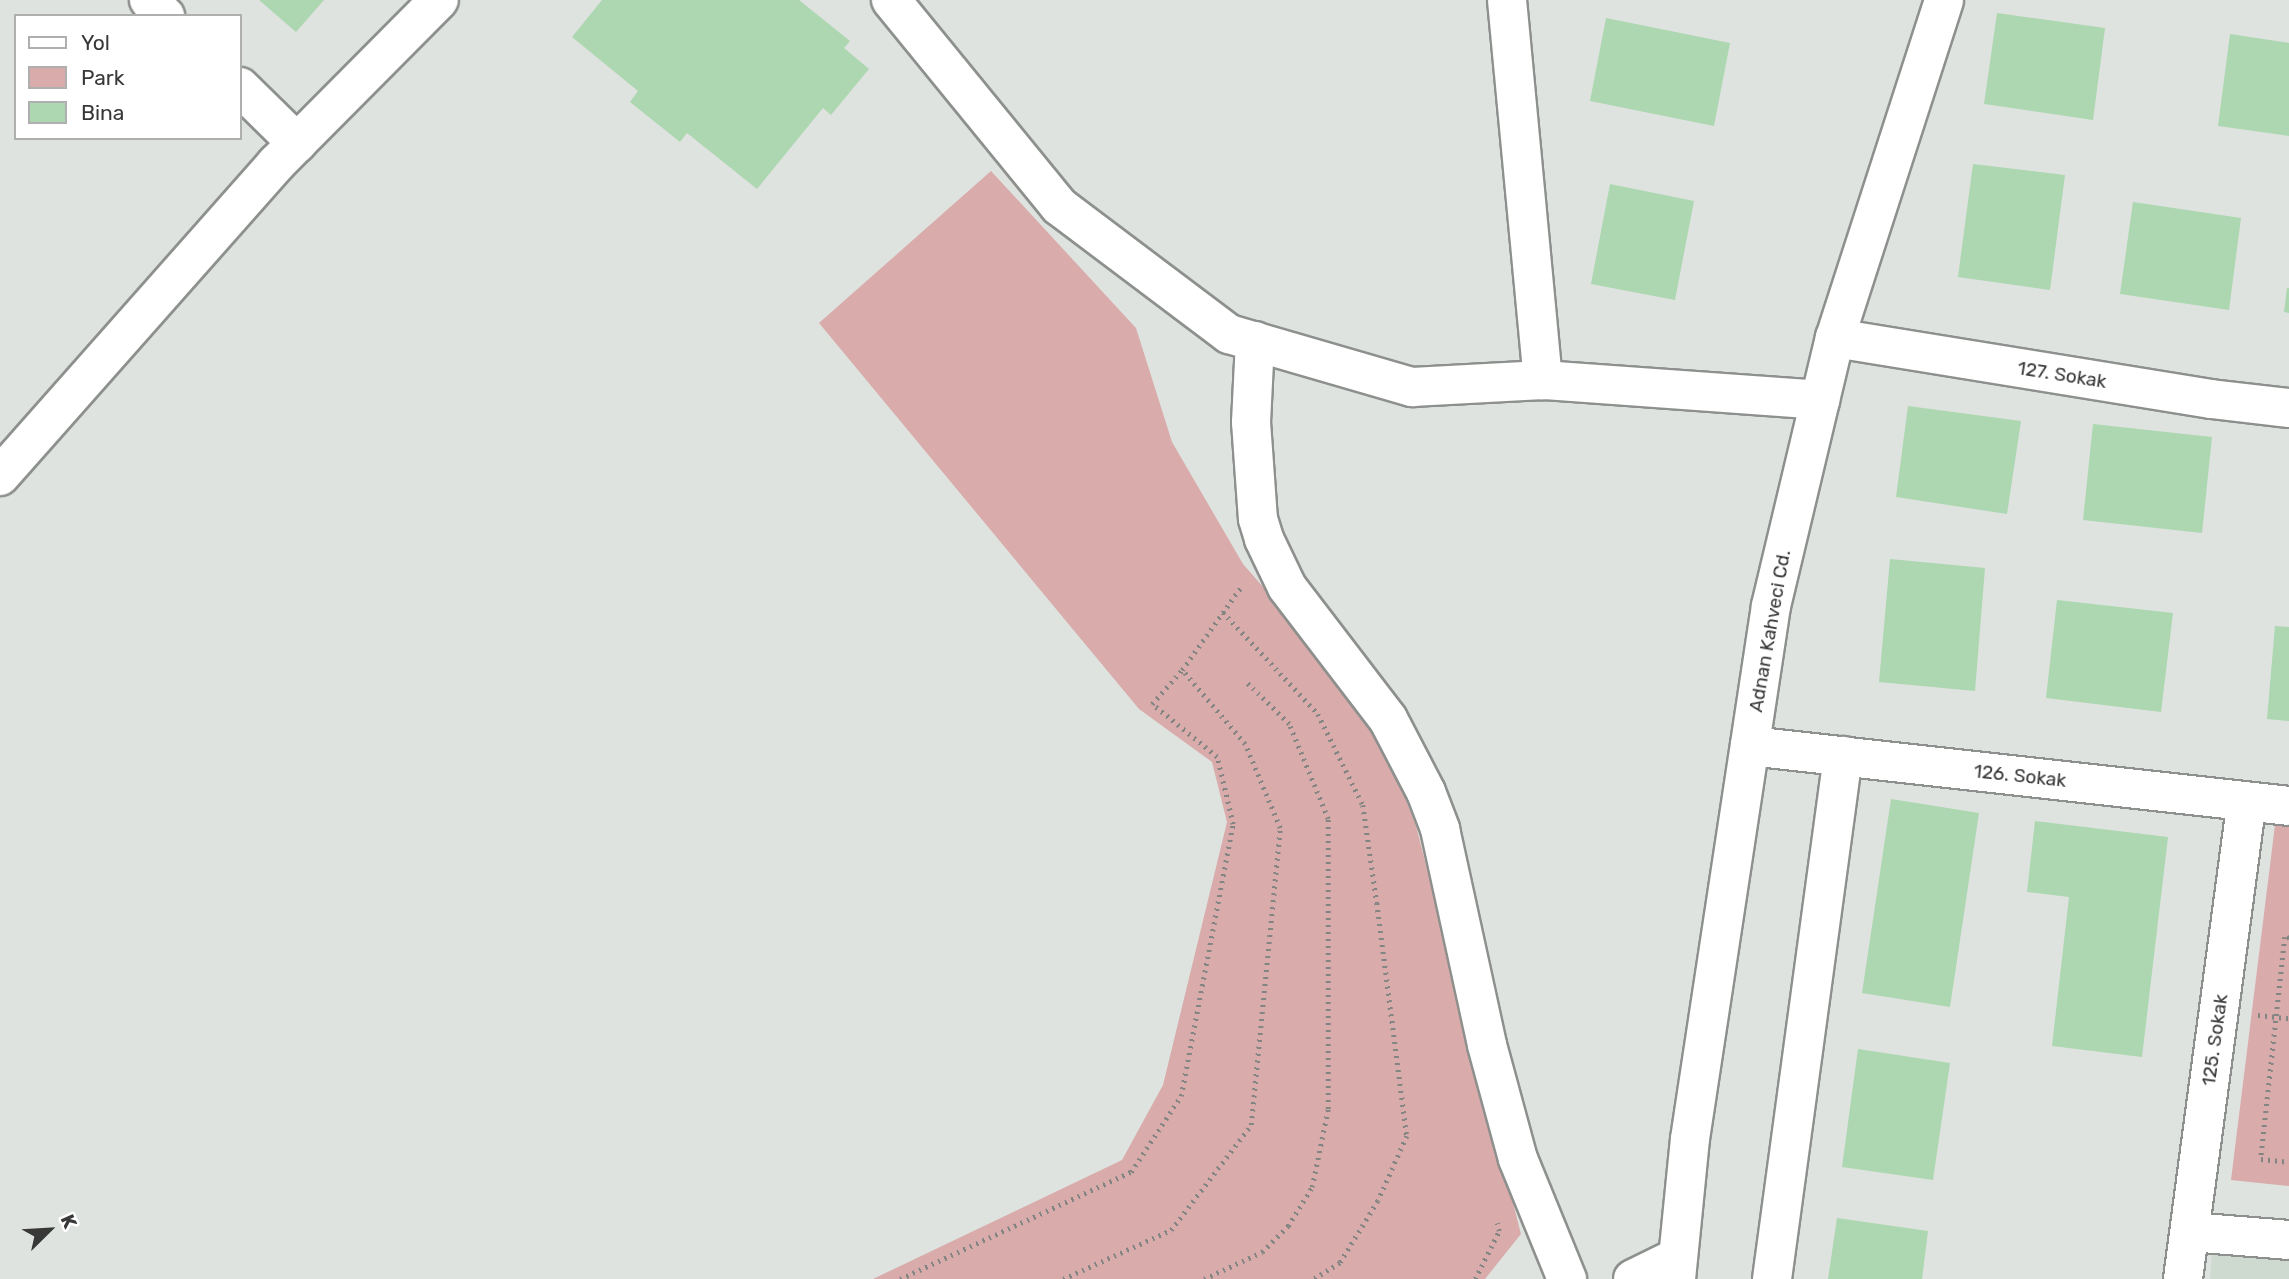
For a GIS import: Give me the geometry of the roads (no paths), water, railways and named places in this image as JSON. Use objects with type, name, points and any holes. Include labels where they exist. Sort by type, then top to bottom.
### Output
[{"type":"street","points":[[149,0],[163,14]]},
{"type":"street","points":[[0,476],[298,143],[439,0]]},
{"type":"street","points":[[891,0],[1059,206],[1229,334],[1412,387],[1544,380],[1820,400]]},
{"type":"street","points":[[1507,0],[1544,380]]},
{"type":"street","name":"Adnan Kahveci Cd.","points":[[1677,1268],[1690,1139],[1772,606],[1835,338],[1944,0]]},
{"type":"street","points":[[242,90],[298,143]]},
{"type":"street","name":"127. Sokak","points":[[1835,338],[2211,399],[2289,408]]},
{"type":"street","points":[[1255,341],[1251,422],[1258,519],[1264,539],[1286,587],[1388,719],[1426,792],[1440,829],[1487,1045],[1518,1159],[1567,1279]]},
{"type":"street","name":"126. Sokak","points":[[1750,746],[2289,806]]},
{"type":"street","points":[[1772,1279],[1843,756]]},
{"type":"street","name":"125. Sokak","points":[[2183,1279],[2247,802]]},
{"type":"street","points":[[2189,1232],[2289,1240]]},
{"type":"street","points":[[1633,1279],[1677,1268]]}]
